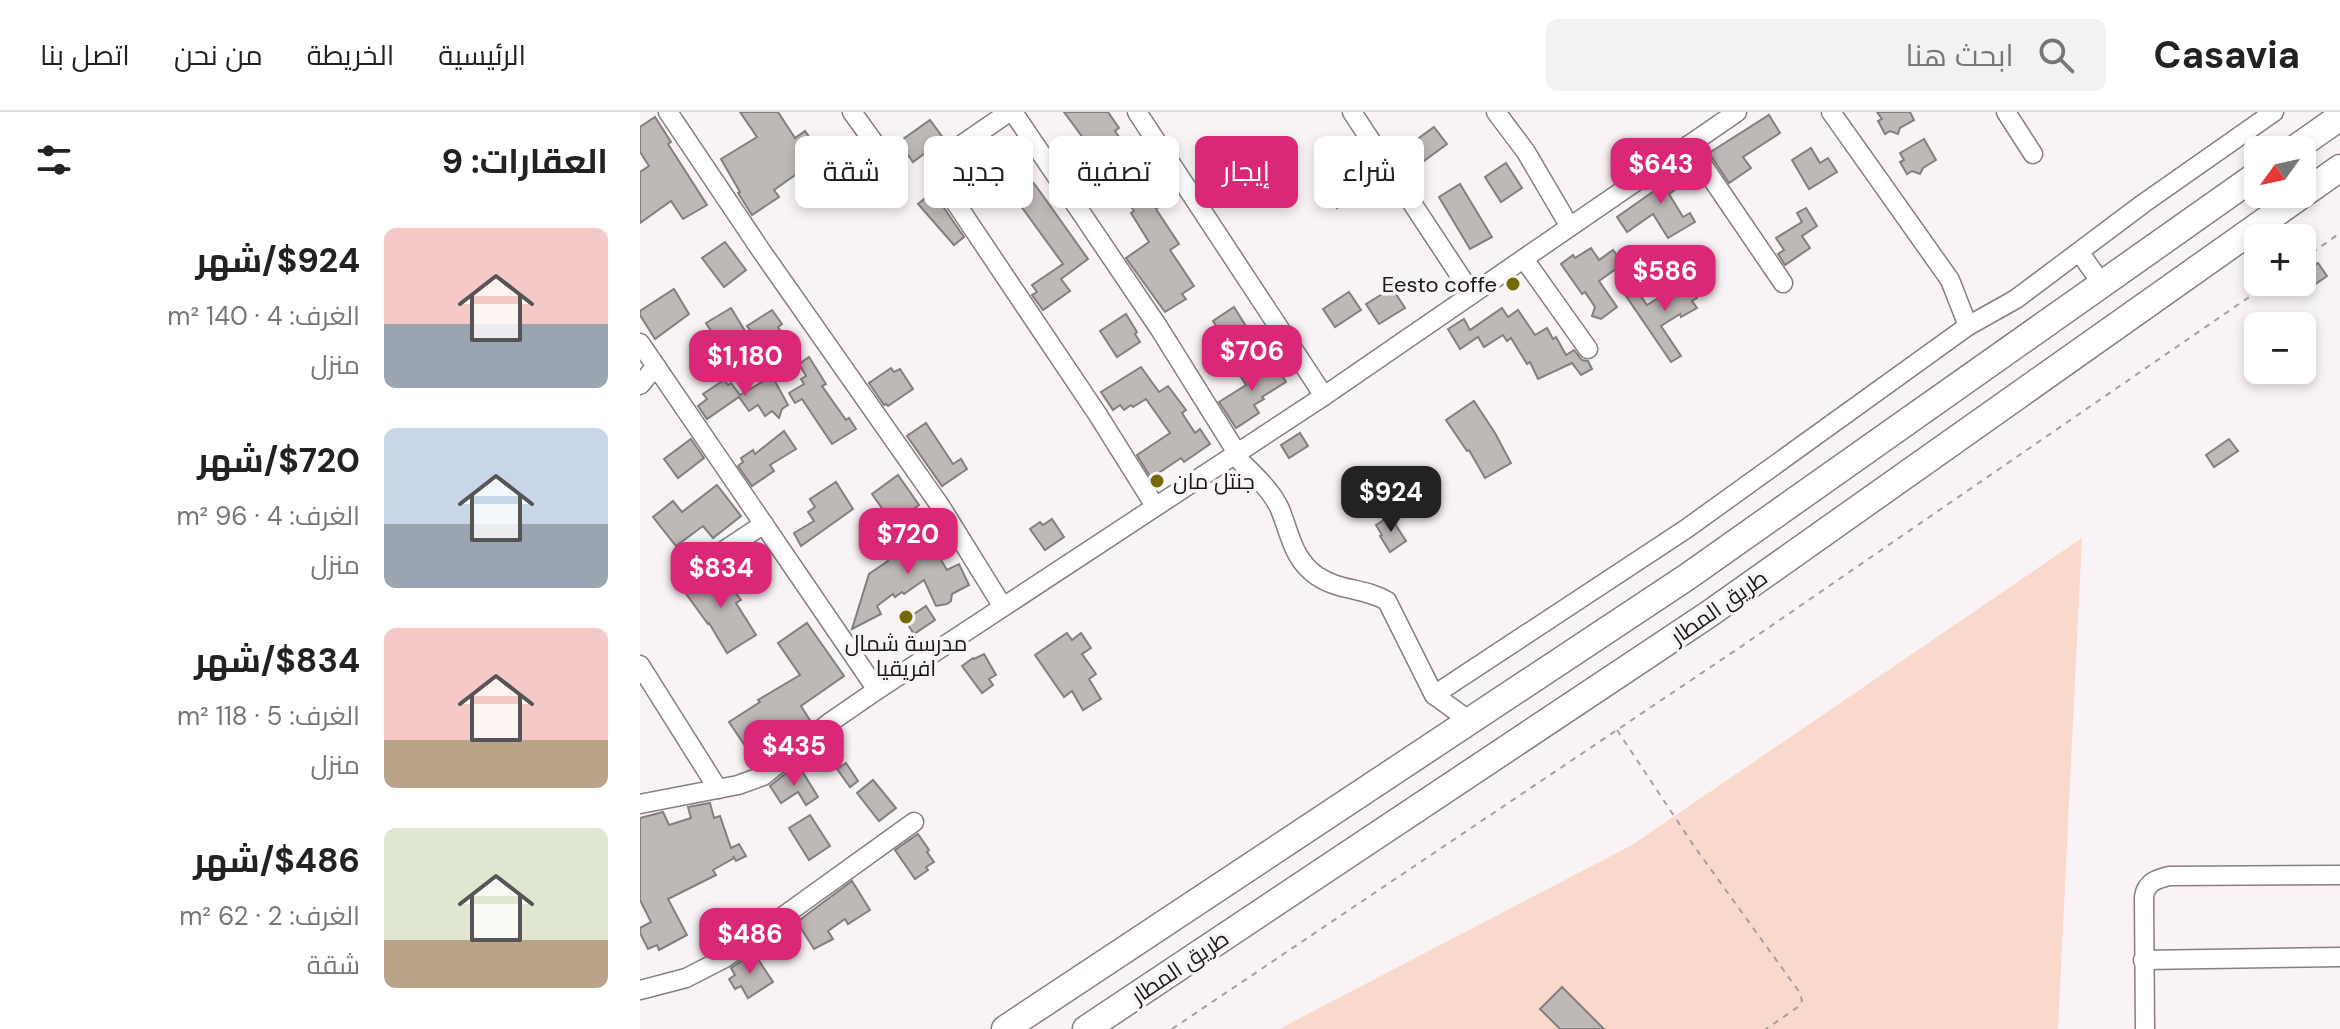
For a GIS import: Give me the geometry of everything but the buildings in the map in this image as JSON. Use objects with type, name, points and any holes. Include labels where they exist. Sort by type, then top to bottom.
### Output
[{"type":"highway","points":[[2313,136],[2340,117]]},
{"type":"highway","name":"طريق المطار","points":[[1086,1029],[1709,614],[2340,168]]},
{"type":"highway","name":"طريق المطار","points":[[1005,1029],[1687,577],[2244,184]]},
{"type":"street","points":[[668,112],[941,507],[1003,607]]},
{"type":"street","points":[[852,112],[869,136]]},
{"type":"street","points":[[1155,506],[1098,415],[945,187],[969,167],[957,148],[1011,112],[1159,328],[1236,454],[1271,494],[1279,507],[1293,548],[1303,563],[1316,576],[1337,587],[1377,595],[1387,601],[1434,695],[1470,721]]},
{"type":"street","points":[[1137,112],[1324,396]]},
{"type":"street","points":[[1352,112],[1472,294]]},
{"type":"street","points":[[1496,112],[1526,152],[1570,227]]},
{"type":"street","points":[[640,804],[718,789],[763,776],[829,723],[877,690],[1324,396],[1737,112]]},
{"type":"street","points":[[1831,112],[1950,280],[1968,326]]},
{"type":"street","points":[[2006,112],[2033,154]]},
{"type":"street","points":[[1434,695],[1686,529],[1968,326],[2016,299],[2144,203],[2274,112]]},
{"type":"street","points":[[1689,145],[1783,283]]},
{"type":"street","points":[[2080,253],[2102,284]]},
{"type":"street","points":[[1524,259],[1588,349]]},
{"type":"street","points":[[640,343],[877,690]]},
{"type":"street","points":[[640,385],[656,366]]},
{"type":"street","points":[[684,577],[764,524]]},
{"type":"street","points":[[640,665],[718,789]]},
{"type":"street","points":[[640,990],[686,978],[725,958],[914,822]]},
{"type":"street","points":[[2145,1029],[2144,890],[2155,880],[2197,875],[2340,875]]},
{"type":"street","points":[[2143,960],[2340,957]]},
{"type":"path","points":[[2316,250],[2340,233]]},
{"type":"path","points":[[1172,1029],[1617,730],[2251,296]]},
{"type":"path","points":[[1617,730],[1694,846],[1800,993],[1802,1001],[1798,1007],[1766,1029]]},
{"type":"shaded area","points":[[2082,538],[2058,1029],[1279,1029],[1632,845]]},
{"type":"place","name":"Eesto coffe","points":[[1513,284]]},
{"type":"place","name":"جنتل مان","points":[[1157,481]]},
{"type":"place","name":"مدرسة شمال افريقيا","points":[[906,617]]}]
